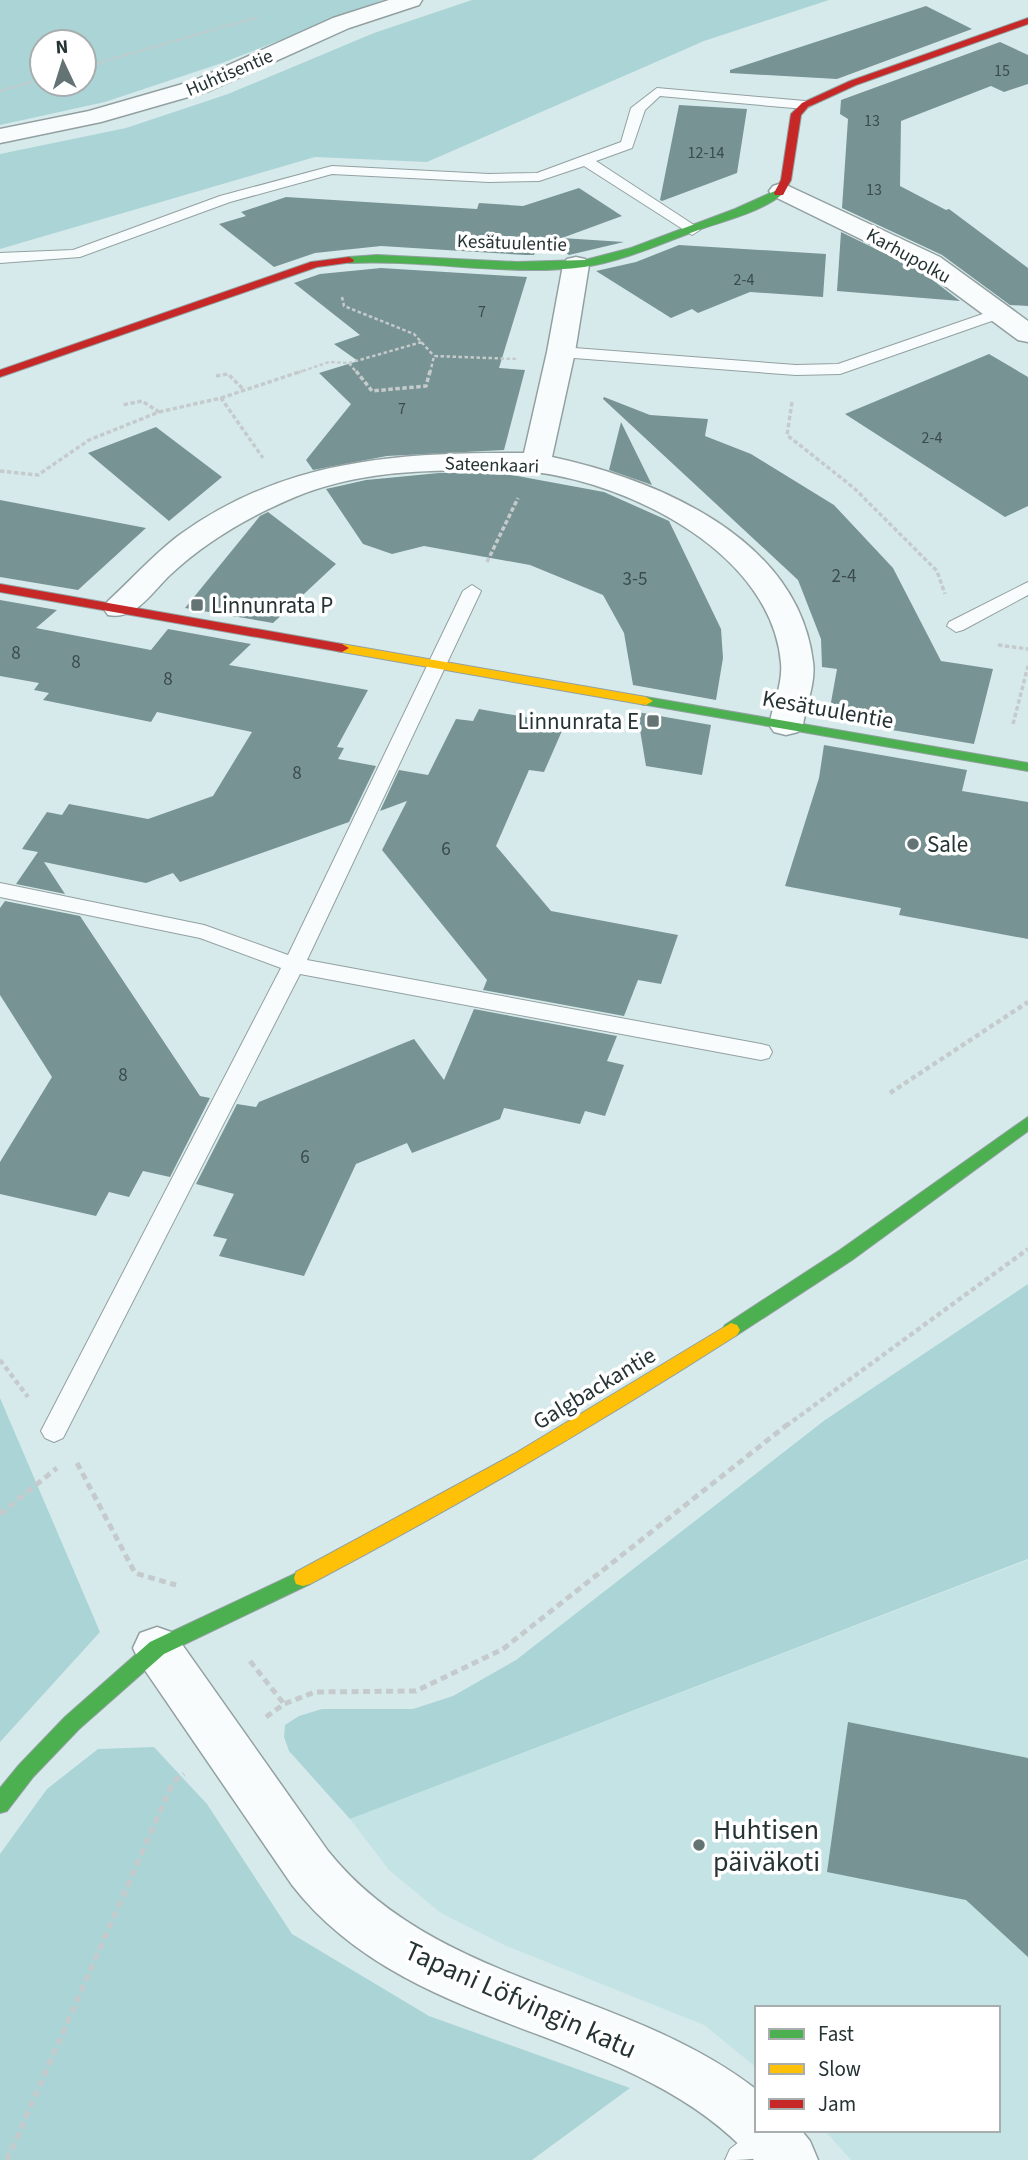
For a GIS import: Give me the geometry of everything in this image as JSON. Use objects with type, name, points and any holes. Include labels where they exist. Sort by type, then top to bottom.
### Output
[{"type":"street","name":"Huhtisentie","points":[[0,136],[93,117],[201,86],[341,23],[411,0]]},
{"type":"street","points":[[782,191],[796,114],[806,105],[853,83],[1028,21]]},
{"type":"street","name":"Kesätuulentie","points":[[0,373],[315,264],[381,257],[526,266],[576,265],[626,253],[692,230],[754,206],[782,191]]},
{"type":"street","name":"Karhupolku","points":[[782,191],[931,263],[1028,334]]},
{"type":"street","points":[[536,463],[560,356],[576,265]]},
{"type":"street","name":"Sateenkaari","points":[[118,608],[196,538],[286,490],[345,472],[411,461],[536,463],[591,476],[642,494],[685,515],[724,539],[753,566],[776,597],[789,629],[797,663],[786,724]]},
{"type":"street","name":"Kesätuulentie","points":[[0,588],[1028,767]]},
{"type":"street","name":"Galgbackantie","points":[[0,1804],[26,1771],[72,1723],[157,1648],[222,1619],[380,1538],[625,1399],[846,1255],[1028,1123]]},
{"type":"street","name":"Tapani Löfvingin katu","points":[[157,1648],[304,1858],[334,1896],[363,1923],[416,1956],[476,1985],[632,2048],[701,2081],[732,2100],[755,2129]]},
{"type":"lane","points":[[0,258],[75,254],[225,199],[332,170],[539,177],[627,145],[638,108],[657,92],[806,105]]},
{"type":"lane","points":[[585,160],[692,230]]},
{"type":"lane","points":[[560,356],[796,370],[841,369],[1000,313]]},
{"type":"lane","points":[[956,626],[1028,588]]},
{"type":"lane","points":[[54,1431],[294,965],[472,592]]},
{"type":"lane","points":[[0,890],[204,932],[294,965],[761,1052]]},
{"type":"path","points":[[98,63],[265,15]]},
{"type":"path","points":[[0,92],[28,83]]},
{"type":"path","points":[[337,260],[344,306],[414,334],[434,356],[560,356]]},
{"type":"path","points":[[0,471],[38,475],[89,440],[159,412],[221,398],[329,362],[349,363],[422,342]]},
{"type":"path","points":[[349,363],[372,391],[426,386],[434,356]]},
{"type":"path","points":[[796,370],[787,435],[854,488],[937,571],[960,639],[1028,649]]},
{"type":"path","points":[[216,376],[228,374],[244,390]]},
{"type":"path","points":[[221,398],[286,490]]},
{"type":"path","points":[[122,405],[142,401],[159,412]]},
{"type":"path","points":[[472,592],[536,463]]},
{"type":"path","points":[[1003,762],[1028,666]]},
{"type":"path","points":[[890,1093],[1028,1002]]},
{"type":"path","points":[[7,2160],[173,1782],[284,1704],[315,1692],[416,1690],[503,1648],[756,1447],[1028,1249]]},
{"type":"path","points":[[54,1431],[72,1456],[135,1573],[199,1591],[284,1704]]},
{"type":"path","points":[[0,1514],[72,1456]]},
{"type":"shaded area","points":[[0,0],[383,0],[222,63],[105,102],[0,125]]},
{"type":"shaded area","points":[[472,0],[829,0],[704,41],[427,162],[315,157],[0,249],[0,154],[126,128],[228,94],[374,33]]},
{"type":"shaded area","points":[[1028,1284],[1028,1559],[350,1819],[289,1751],[284,1737],[285,1725],[299,1716],[322,1709],[413,1709],[453,1696],[516,1660],[825,1420]]},
{"type":"shaded area","points":[[0,1398],[100,1632],[0,1742]]},
{"type":"shaded area","name":"Huhtisen päiväkoti","points":[[1028,1560],[1028,2160],[851,2160],[826,2132],[1000,2132],[1000,2006],[755,2006],[755,2066],[704,2025],[504,1945],[441,1913],[389,1870],[350,1819]]},
{"type":"shaded area","points":[[154,1747],[207,1804],[292,1934],[429,2016],[630,2088],[532,2160],[0,2160],[0,1854],[47,1789],[98,1749]]},
{"type":"building","points":[[926,6],[972,29],[837,79],[730,73],[730,70]]},
{"type":"building","points":[[1000,42],[1028,55],[1028,84],[1004,92],[991,86],[901,121],[900,186],[946,210],[949,209],[1028,268],[1028,306],[1010,305],[942,255],[842,208],[848,119],[840,114],[841,100]]},
{"type":"building","points":[[679,105],[747,109],[737,173],[662,201],[660,200]]},
{"type":"building","points":[[579,188],[622,216],[562,238],[624,242],[569,255],[540,236],[534,255],[381,246],[315,253],[274,267],[219,224],[246,216],[241,212],[286,197],[477,209],[479,203],[523,206]]},
{"type":"building","points":[[841,232],[921,271],[960,301],[837,291]]},
{"type":"building","points":[[679,245],[826,254],[823,297],[750,292],[698,313],[692,309],[671,318],[596,271],[636,262]]},
{"type":"building","points":[[381,268],[527,277],[499,368],[525,370],[504,450],[387,456],[313,470],[306,460],[351,404],[319,373],[358,361],[334,344],[360,335],[294,283],[320,274]]},
{"type":"building","points":[[989,354],[1028,377],[1028,506],[1005,517],[845,414]]},
{"type":"building","points":[[604,397],[650,415],[708,419],[705,436],[751,454],[834,505],[893,568],[941,661],[993,669],[974,744],[828,719],[837,669],[822,667],[821,639],[798,580],[603,399]]},
{"type":"building","points":[[621,422],[652,485],[609,470]]},
{"type":"building","points":[[156,427],[222,477],[169,521],[88,453]]},
{"type":"building","points":[[439,473],[501,473],[604,492],[669,521],[721,629],[723,658],[716,700],[633,685],[624,633],[603,595],[530,565],[424,546],[392,554],[363,544],[326,489],[366,480]]},
{"type":"building","points":[[0,500],[146,528],[78,590],[0,577]]},
{"type":"building","points":[[268,512],[336,564],[273,623],[185,608],[260,516]]},
{"type":"building","points":[[0,600],[57,610],[36,628],[151,650],[168,629],[251,644],[229,665],[368,690],[337,747],[344,748],[338,759],[376,766],[349,822],[180,882],[173,873],[146,883],[44,862],[65,894],[16,884],[38,852],[22,849],[47,812],[62,815],[69,804],[148,819],[213,796],[252,732],[157,712],[151,722],[43,700],[49,693],[34,690],[39,683],[0,676]]},
{"type":"building","points":[[479,709],[565,724],[544,772],[529,770],[496,846],[551,911],[678,935],[661,984],[638,980],[624,1016],[483,990],[487,980],[382,850],[407,801],[380,811],[399,770],[428,775],[456,719],[473,721]]},
{"type":"building","points":[[637,712],[711,725],[702,775],[646,766]]},
{"type":"building","name":"Sale","points":[[824,745],[967,770],[962,791],[1028,802],[1028,939],[899,915],[901,908],[785,886],[819,778]]},
{"type":"building","points":[[5,901],[80,916],[200,1096],[210,1098],[170,1177],[143,1171],[129,1197],[109,1192],[96,1216],[0,1194],[0,1162],[52,1077],[0,995],[0,908]]},
{"type":"building","points":[[474,1009],[617,1036],[607,1061],[624,1065],[605,1116],[585,1111],[580,1124],[504,1108],[500,1119],[412,1153],[407,1143],[356,1164],[304,1276],[219,1256],[227,1239],[213,1236],[234,1194],[196,1184],[237,1104],[256,1107],[259,1102],[414,1039],[444,1080]]},
{"type":"building","points":[[848,1722],[1028,1758],[1028,1957],[966,1900],[827,1872]]},
{"type":"traffic: fast","points":[[349,260],[377,258],[545,266],[585,264],[634,250],[739,211],[779,193]]},
{"type":"traffic: fast","points":[[646,701],[1028,767]]},
{"type":"traffic: fast","points":[[731,1330],[846,1255],[1028,1123]]},
{"type":"traffic: fast","points":[[0,1804],[26,1771],[72,1723],[157,1648],[303,1578]]},
{"type":"traffic: slow","points":[[342,648],[646,701]]},
{"type":"traffic: slow","points":[[303,1578],[520,1459],[731,1330]]},
{"type":"traffic: jam","points":[[779,193],[786,180],[796,114],[805,105],[853,83],[1028,21]]},
{"type":"traffic: jam","points":[[0,374],[315,264],[349,260]]},
{"type":"traffic: jam","points":[[0,588],[342,648]]},
{"type":"place","name":"Linnunrata P","points":[[197,605]]},
{"type":"place","name":"Linnunrata E","points":[[653,721]]},
{"type":"place","name":"Sale","points":[[913,844]]},
{"type":"place","name":"Huhtisen päiväkoti","points":[[699,1845]]}]
